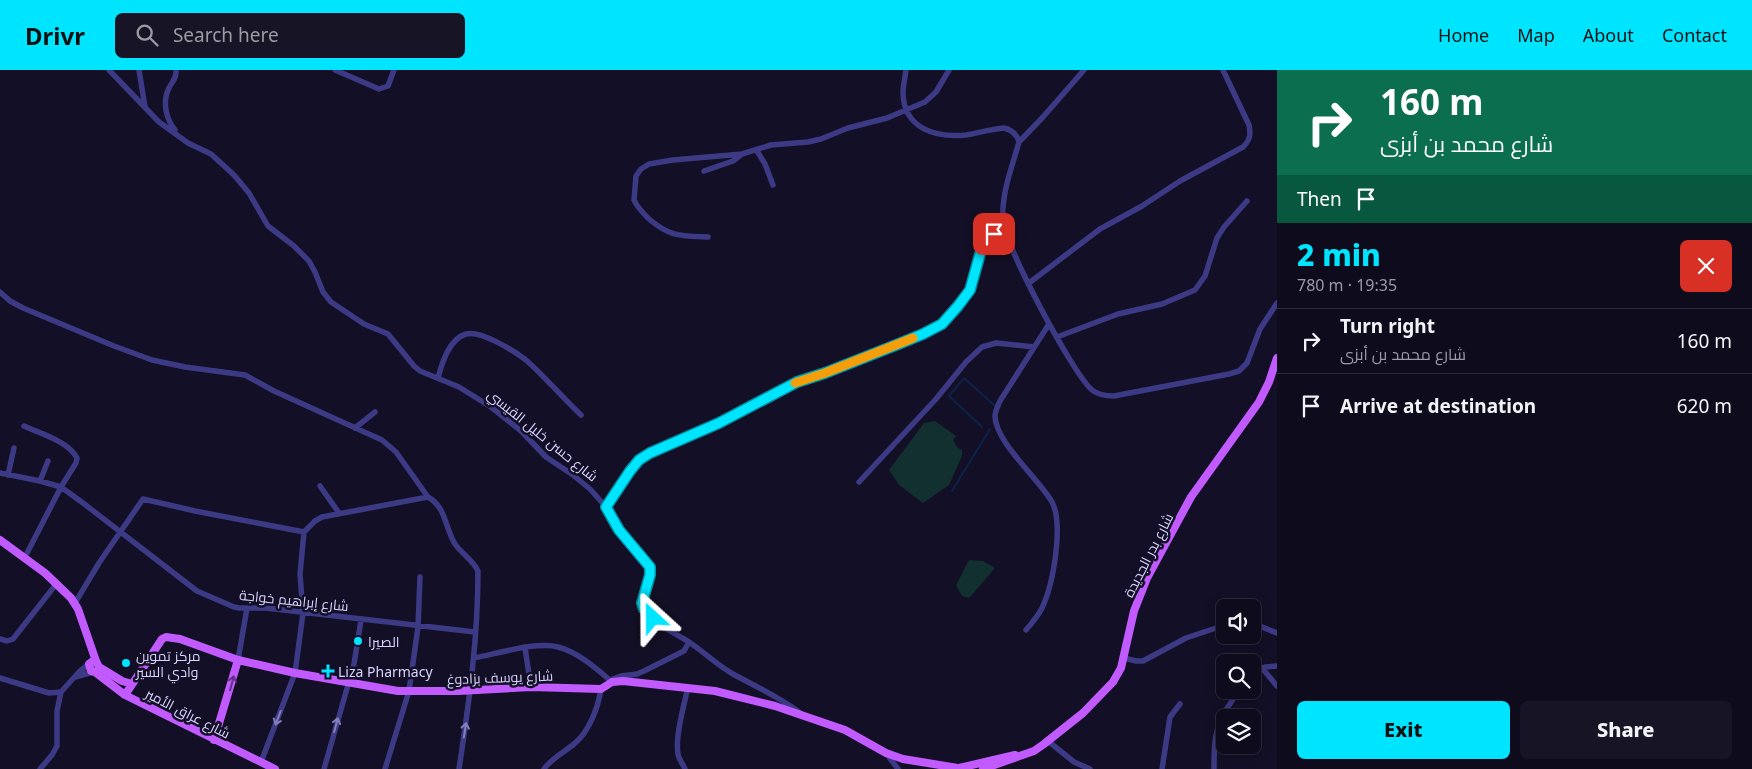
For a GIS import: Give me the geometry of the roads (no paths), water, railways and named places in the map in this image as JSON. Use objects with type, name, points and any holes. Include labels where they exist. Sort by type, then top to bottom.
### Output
[{"type":"main road","name":"شارع بدر الجديدة","points":[[979,767],[1034,751],[1083,713],[1110,686],[1124,658],[1134,611],[1148,578],[1191,496],[1259,402],[1269,382],[1277,358]]},
{"type":"main road","points":[[0,540],[25,557],[57,584],[75,603],[92,646],[94,666]]},
{"type":"main road","name":"شارع يوسف بزادوغ","points":[[132,684],[164,637],[180,639],[238,660],[295,673],[383,689],[409,691],[471,691],[531,687],[601,689]]},
{"type":"main road","points":[[214,740],[238,660]]},
{"type":"main road","name":"شارع عراق الأمير","points":[[94,666],[122,681],[132,684]]},
{"type":"main road","name":"شارع عراق الأمير","points":[[94,666],[125,695],[275,769]]},
{"type":"main road","points":[[601,689],[611,681]]},
{"type":"main road","name":"شارع حسن خليل القيسي","points":[[611,681],[715,691],[759,702],[845,730],[886,753],[918,762],[962,768],[979,767]]},
{"type":"main road","points":[[125,695],[132,684]]},
{"type":"street","name":"شارع حسن خليل القيسي","points":[[109,70],[159,122],[188,143],[211,154],[239,180],[249,193],[268,226],[294,246],[309,261],[323,292],[331,302],[364,324],[388,334],[416,368],[467,391],[508,420],[546,457],[580,480],[606,507],[619,530],[650,567],[650,575],[642,603],[644,609],[660,624],[689,642],[731,673],[783,701],[805,716]]},
{"type":"street","points":[[140,70],[145,108]]},
{"type":"street","points":[[176,70],[176,79],[170,86],[167,94],[167,112],[169,122],[178,135]]},
{"type":"street","points":[[335,70],[379,89],[388,86],[394,70]]},
{"type":"street","points":[[906,70],[903,93],[907,110],[917,125],[928,131],[951,136],[1004,128],[1013,132],[1018,142]]},
{"type":"street","points":[[708,238],[682,236],[663,230],[637,206],[634,200],[636,176],[641,169],[653,163],[742,154],[757,151],[771,145],[821,139],[848,128],[887,118],[925,102],[936,92],[949,70]]},
{"type":"street","points":[[1084,70],[1043,117],[1018,142],[1004,196],[1004,226],[1049,324],[1086,383],[1094,391],[1110,396],[1239,371],[1247,363],[1260,329],[1277,303]]},
{"type":"street","points":[[1029,284],[1100,230],[1180,181],[1248,143],[1251,133],[1249,125],[1222,70]]},
{"type":"street","points":[[757,151],[765,164],[773,185]]},
{"type":"street","points":[[704,171],[732,161],[742,154]]},
{"type":"street","points":[[1057,338],[1118,314],[1162,304],[1195,290],[1205,276],[1217,238],[1247,200]]},
{"type":"street","points":[[606,507],[630,471],[639,460],[650,453],[719,423],[797,382],[896,345],[942,324],[970,290],[985,243],[1004,226]]},
{"type":"street","points":[[0,292],[16,305],[114,346],[167,364],[245,375],[274,391],[382,440],[390,446],[401,458],[428,497],[439,506],[455,542],[478,571],[474,658],[460,769]]},
{"type":"street","points":[[1026,630],[1041,610],[1056,561],[1056,516],[1051,500],[1006,442],[997,425],[995,415],[1000,402],[1049,324]]},
{"type":"street","points":[[438,378],[446,354],[456,342],[467,334],[481,335],[506,347],[526,360],[581,415]]},
{"type":"street","points":[[859,482],[936,399],[966,362],[982,347],[996,344],[1034,347]]},
{"type":"street","points":[[355,428],[375,412]]},
{"type":"street","points":[[24,426],[55,440],[75,455],[76,464],[60,488],[25,557]]},
{"type":"street","points":[[8,475],[14,448]]},
{"type":"street","points":[[40,480],[48,461]]},
{"type":"street","name":"شارع إبراهيم خواجة","points":[[0,473],[40,480],[60,488],[83,502],[197,590],[234,607],[259,607],[418,627],[475,632]]},
{"type":"street","points":[[320,486],[340,513]]},
{"type":"street","points":[[261,762],[295,673],[302,613],[300,580],[304,532],[319,519],[340,513],[428,497]]},
{"type":"street","points":[[75,603],[143,499],[304,532]]},
{"type":"street","points":[[386,769],[409,691],[418,627],[420,577]]},
{"type":"street","points":[[0,639],[7,641],[13,639],[57,584]]},
{"type":"street","points":[[238,660],[247,608]]},
{"type":"street","points":[[324,769],[355,658],[361,620]]},
{"type":"street","points":[[1261,627],[1277,634]]},
{"type":"street","points":[[1124,658],[1136,662],[1143,661],[1186,638],[1216,628]]},
{"type":"street","points":[[474,658],[525,648],[550,646],[563,648],[584,660],[611,681],[621,676],[644,671],[684,650],[689,642]]},
{"type":"street","points":[[525,648],[531,687]]},
{"type":"street","points":[[40,769],[57,746],[57,711],[61,692],[81,670],[94,666]]},
{"type":"street","points":[[1262,668],[1277,666]]},
{"type":"street","points":[[1262,668],[1277,686]]},
{"type":"street","points":[[0,678],[49,693],[61,692]]},
{"type":"street","points":[[685,769],[679,758],[678,750],[682,715],[688,687]]},
{"type":"street","points":[[544,769],[552,759],[581,737],[595,711],[601,689]]},
{"type":"street","points":[[1214,769],[1218,728],[1234,699]]},
{"type":"street","points":[[1162,769],[1170,716],[1180,704]]},
{"type":"street","points":[[1048,741],[1074,762],[1090,769]]},
{"type":"street","points":[[886,753],[898,769]]},
{"type":"waterway","points":[[982,427],[949,396],[964,378],[995,406]]},
{"type":"waterway","points":[[952,491],[990,429]]},
{"type":"place","name":"الصيرا","points":[[358,641]]},
{"type":"place","name":"مركز تموين وادي السير","points":[[126,663]]},
{"type":"place","name":"Liza Pharmacy","points":[[328,671]]}]
